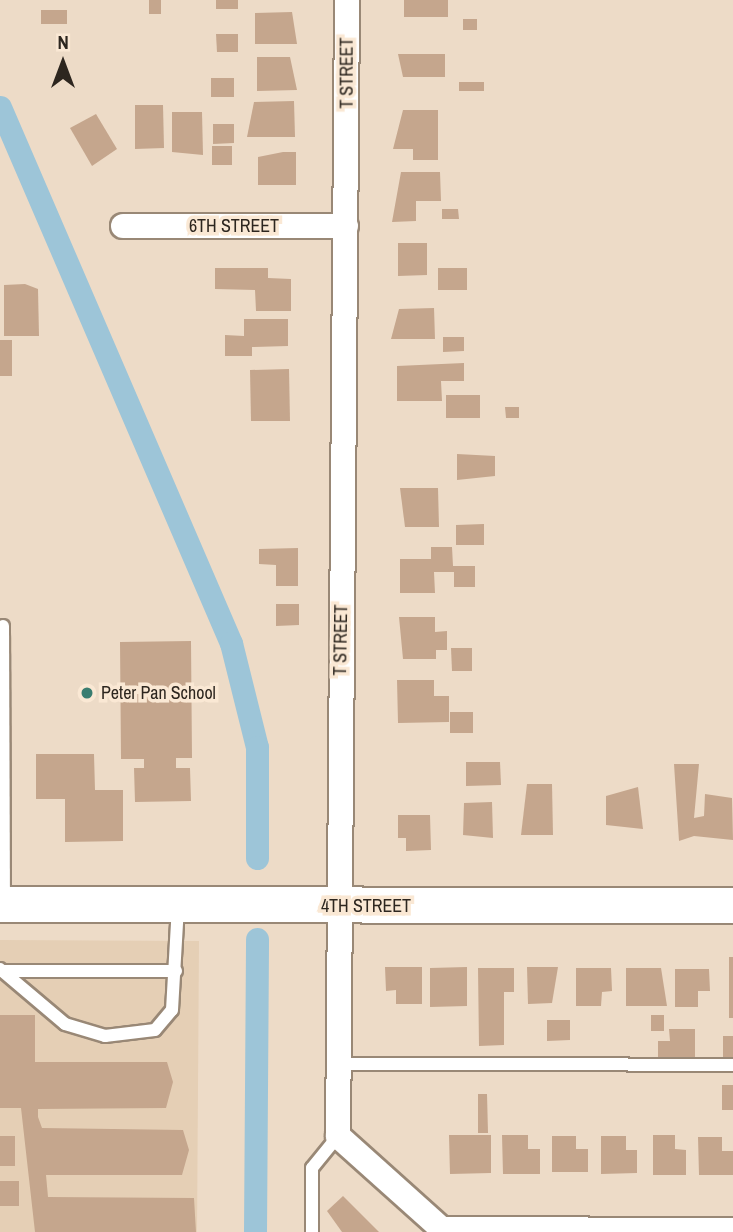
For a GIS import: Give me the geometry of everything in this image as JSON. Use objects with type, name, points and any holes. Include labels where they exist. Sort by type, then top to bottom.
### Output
[{"type":"street","name":"T STREET","points":[[338,1136],[347,0]]},
{"type":"street","name":"6TH STREET","points":[[123,226],[346,226]]},
{"type":"street","name":"4TH STREET","points":[[2,904],[733,905]]},
{"type":"street","points":[[338,1136],[444,1231],[728,1231]]},
{"type":"lane","points":[[2,904],[3,626]]},
{"type":"lane","points":[[1,970],[65,1024],[131,1037],[155,1030],[172,1010],[178,905]]},
{"type":"lane","points":[[1,970],[176,971]]},
{"type":"lane","points":[[338,1064],[733,1065]]},
{"type":"lane","points":[[312,1232],[312,1168],[338,1136]]},
{"type":"shaded area","points":[[0,940],[199,941],[197,1232],[0,1232]]},
{"type":"building","points":[[149,0],[161,0],[161,14],[149,14]]},
{"type":"building","points":[[216,0],[238,0],[238,9],[216,9]]},
{"type":"building","points":[[404,0],[448,0],[448,17],[404,17]]},
{"type":"building","points":[[41,10],[67,10],[67,24],[41,24]]},
{"type":"building","points":[[292,12],[297,44],[255,44],[255,13]]},
{"type":"building","points":[[463,19],[477,19],[477,30],[463,30]]},
{"type":"building","points":[[216,34],[238,34],[238,52],[217,52]]},
{"type":"building","points":[[398,54],[445,54],[445,77],[403,77]]},
{"type":"building","points":[[257,57],[290,57],[297,90],[257,91]]},
{"type":"building","points":[[211,78],[234,78],[234,97],[211,97]]},
{"type":"building","points":[[459,82],[484,82],[484,91],[459,91]]},
{"type":"building","points":[[294,101],[295,137],[247,137],[254,102]]},
{"type":"building","points":[[135,105],[163,105],[164,148],[135,149]]},
{"type":"building","points":[[403,110],[438,110],[438,160],[413,160],[413,149],[393,149]]},
{"type":"building","points":[[172,112],[202,112],[203,155],[172,152]]},
{"type":"building","points":[[96,114],[117,149],[92,166],[70,128]]},
{"type":"building","points":[[213,124],[234,124],[234,143],[213,144]]},
{"type":"building","points":[[212,146],[232,146],[232,165],[212,165]]},
{"type":"building","points":[[296,152],[296,185],[258,185],[258,157]]},
{"type":"building","points":[[401,172],[440,172],[441,201],[416,201],[416,221],[392,222]]},
{"type":"building","points":[[442,209],[458,209],[459,219],[442,219]]},
{"type":"building","points":[[398,243],[427,243],[427,275],[398,276]]},
{"type":"building","points":[[215,268],[268,268],[268,278],[291,279],[291,311],[256,311],[255,290],[215,289]]},
{"type":"building","points":[[438,268],[467,268],[467,290],[438,290]]},
{"type":"building","points":[[25,284],[38,289],[39,336],[4,336],[4,285]]},
{"type":"building","points":[[434,308],[435,339],[391,339],[399,309]]},
{"type":"building","points":[[244,319],[288,319],[288,346],[252,347],[252,356],[225,356],[225,335],[244,336]]},
{"type":"building","points":[[443,337],[464,337],[464,351],[443,352]]},
{"type":"building","points":[[0,340],[12,340],[12,376],[0,376]]},
{"type":"building","points":[[464,363],[464,381],[441,381],[442,401],[397,401],[397,366]]},
{"type":"building","points":[[289,369],[290,421],[251,421],[250,370]]},
{"type":"building","points":[[446,395],[480,395],[480,418],[446,418]]},
{"type":"building","points":[[505,407],[519,407],[519,418],[506,418]]},
{"type":"building","points":[[457,454],[495,456],[495,476],[457,480]]},
{"type":"building","points":[[400,488],[438,488],[439,527],[405,527]]},
{"type":"building","points":[[484,524],[484,545],[456,545],[456,525]]},
{"type":"building","points":[[431,547],[452,547],[453,566],[475,566],[475,587],[454,587],[454,572],[434,572],[435,593],[400,593],[400,559],[431,559]]},
{"type":"building","points":[[298,548],[298,586],[276,586],[276,565],[259,564],[259,549]]},
{"type":"building","points":[[276,604],[299,604],[299,625],[276,626]]},
{"type":"building","points":[[399,617],[435,617],[435,632],[447,631],[447,650],[436,650],[436,659],[403,659]]},
{"type":"building","points":[[191,641],[192,758],[176,758],[176,768],[190,768],[191,801],[135,802],[134,768],[144,768],[144,759],[121,759],[120,642]]},
{"type":"building","points":[[451,648],[472,648],[472,671],[452,671]]},
{"type":"building","points":[[397,680],[434,680],[434,696],[449,696],[449,722],[398,723]]},
{"type":"building","points":[[450,712],[473,712],[473,733],[450,733]]},
{"type":"building","points":[[36,754],[94,754],[95,790],[123,790],[123,841],[65,842],[65,799],[36,799]]},
{"type":"building","points":[[466,762],[500,762],[501,785],[466,786]]},
{"type":"building","points":[[674,764],[699,764],[694,818],[704,816],[705,794],[732,798],[733,840],[694,836],[679,841]]},
{"type":"building","points":[[527,784],[552,784],[553,835],[521,835]]},
{"type":"building","points":[[638,787],[643,829],[606,825],[606,796]]},
{"type":"building","points":[[492,802],[493,838],[463,835],[464,803]]},
{"type":"building","points":[[398,815],[430,815],[431,850],[406,851],[406,838],[398,838]]},
{"type":"building","points":[[729,957],[733,957],[733,1018],[729,1018]]},
{"type":"building","points":[[385,967],[422,967],[422,1004],[396,1004],[396,990],[386,991]]},
{"type":"building","points":[[467,967],[467,1006],[430,1007],[430,968]]},
{"type":"building","points":[[527,967],[558,967],[552,1003],[528,1004]]},
{"type":"building","points":[[478,968],[514,968],[514,992],[504,992],[504,1045],[479,1046]]},
{"type":"building","points":[[576,968],[611,968],[612,991],[602,992],[601,1006],[576,1006]]},
{"type":"building","points":[[626,968],[661,968],[667,1006],[626,1006]]},
{"type":"building","points":[[675,969],[709,969],[710,991],[698,991],[698,1007],[675,1007]]},
{"type":"building","points":[[0,1015],[35,1015],[35,1062],[167,1062],[173,1082],[166,1108],[38,1109],[38,1117],[42,1128],[183,1130],[189,1150],[182,1175],[46,1175],[48,1197],[194,1198],[196,1232],[35,1232],[21,1108],[0,1108]]},
{"type":"building","points":[[651,1015],[664,1015],[664,1031],[651,1031]]},
{"type":"building","points":[[547,1020],[570,1020],[570,1040],[547,1041]]},
{"type":"building","points":[[669,1029],[695,1029],[695,1060],[658,1058],[658,1041],[670,1041]]},
{"type":"building","points":[[723,1036],[733,1036],[733,1058],[723,1058]]},
{"type":"building","points":[[722,1085],[733,1085],[733,1110],[722,1110]]},
{"type":"building","points":[[478,1094],[487,1094],[488,1133],[478,1133]]},
{"type":"building","points":[[449,1135],[491,1135],[491,1173],[450,1174]]},
{"type":"building","points":[[502,1135],[528,1135],[528,1149],[540,1149],[540,1174],[503,1174]]},
{"type":"building","points":[[653,1135],[675,1135],[675,1149],[686,1150],[686,1175],[653,1175]]},
{"type":"building","points":[[0,1136],[15,1136],[15,1166],[0,1166]]},
{"type":"building","points":[[552,1136],[576,1136],[576,1149],[588,1149],[588,1172],[552,1172]]},
{"type":"building","points":[[601,1136],[626,1136],[626,1150],[637,1150],[637,1173],[601,1174]]},
{"type":"building","points":[[698,1137],[722,1137],[722,1151],[733,1151],[733,1175],[699,1175]]},
{"type":"building","points":[[0,1181],[19,1181],[19,1206],[0,1206]]},
{"type":"building","points":[[343,1196],[379,1232],[342,1232],[327,1211]]},
{"type":"waterway","points":[[0,107],[231,643],[257,747],[257,858]]},
{"type":"waterway","points":[[255,1232],[257,939]]},
{"type":"place","name":"Peter Pan School","points":[[87,693]]}]
